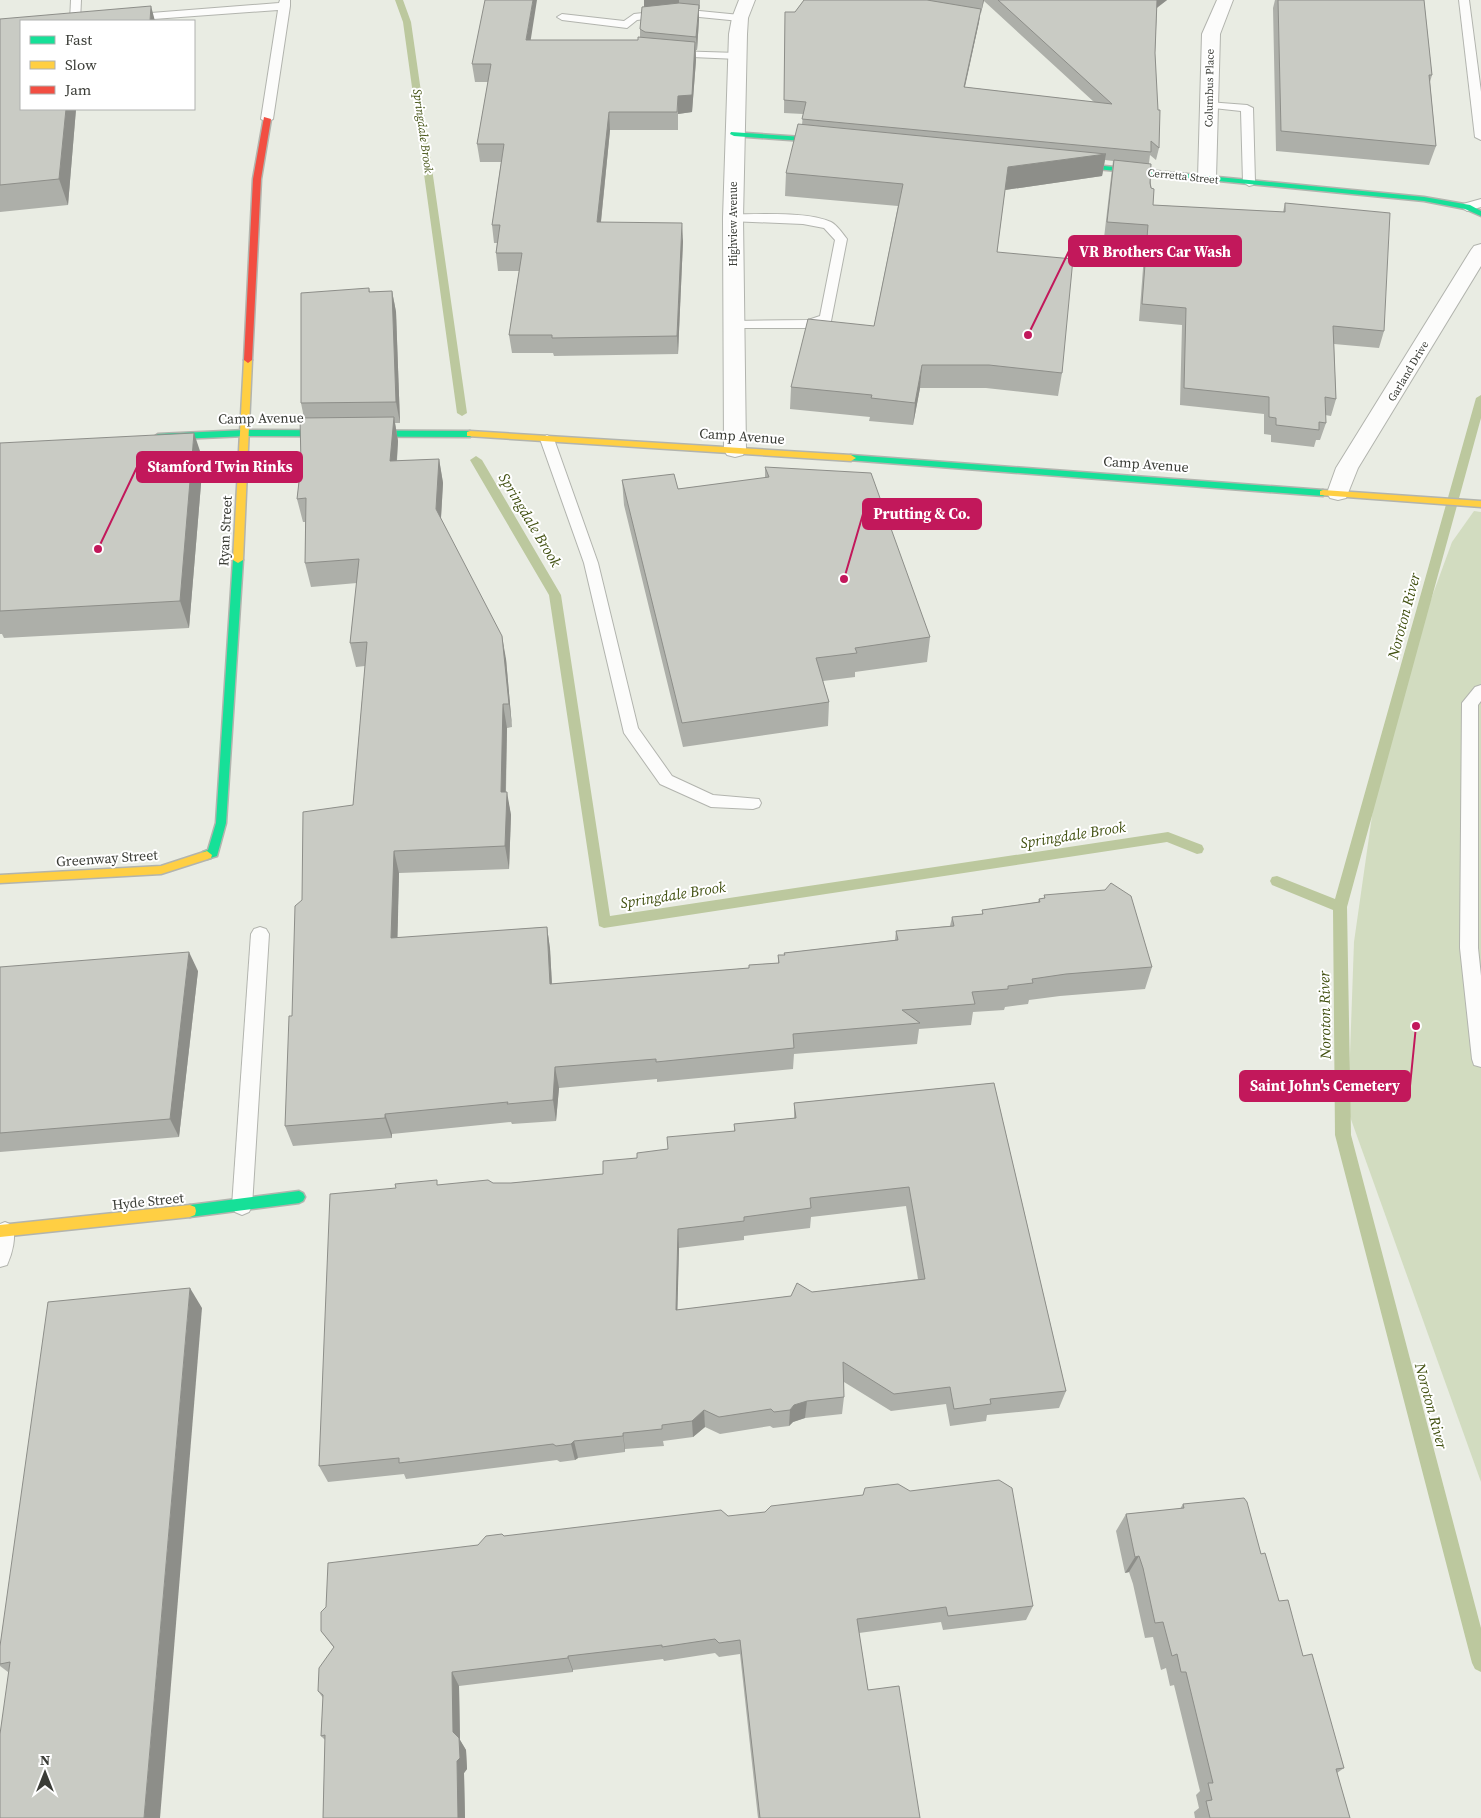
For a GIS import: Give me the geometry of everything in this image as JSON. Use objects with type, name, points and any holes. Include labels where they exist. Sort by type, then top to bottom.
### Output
[{"type":"street","name":"Columbus Place","points":[[1207,178],[1211,34],[1224,0]]},
{"type":"street","name":"Highview Avenue","points":[[735,450],[734,134],[738,56],[743,9]]},
{"type":"street","name":"Ryan Street","points":[[213,853],[221,823],[246,433],[257,179],[267,120]]},
{"type":"street","points":[[734,134],[848,143]]},
{"type":"street","name":"Cerretta Street","points":[[1057,163],[1424,200],[1467,207],[1481,214]]},
{"type":"street","name":"Garland Drive","points":[[1338,493],[1347,468],[1481,250]]},
{"type":"street","name":"Camp Avenue","points":[[147,437],[246,433],[440,432],[735,450],[1481,504]]},
{"type":"street","name":"Greenway Street","points":[[0,879],[161,870],[213,853]]},
{"type":"street","name":"Hyde Street","points":[[2,1231],[242,1206],[299,1197]]},
{"type":"lane","points":[[75,20],[76,0]]},
{"type":"lane","points":[[675,0],[743,9]]},
{"type":"lane","points":[[1464,0],[1481,136]]},
{"type":"lane","points":[[99,20],[285,3],[267,120]]},
{"type":"lane","points":[[562,16],[626,29],[634,17],[679,12],[743,9]]},
{"type":"lane","points":[[658,53],[738,56]]},
{"type":"lane","points":[[1208,105],[1247,108],[1249,182]]},
{"type":"lane","points":[[1467,207],[1481,203]]},
{"type":"lane","points":[[733,218],[803,220],[828,225],[841,239],[826,318],[809,324],[734,325]]},
{"type":"lane","points":[[547,439],[590,563],[630,729],[666,780],[711,801],[753,803]]},
{"type":"lane","points":[[1481,691],[1470,703],[1468,948],[1481,1059]]},
{"type":"lane","points":[[242,1206],[260,934]]},
{"type":"lane","points":[[0,1258],[2,1231]]},
{"type":"green space","points":[[1474,511],[1481,512],[1481,1482],[1348,1111],[1354,942],[1385,725],[1452,542]]},
{"type":"building","points":[[485,0],[533,0],[526,40],[638,40],[638,37],[695,42],[692,95],[678,96],[677,112],[609,112],[597,222],[682,223],[677,336],[552,338],[552,335],[509,335],[522,253],[496,253],[500,225],[492,225],[504,144],[477,144],[491,64],[472,64]]},
{"type":"building","points":[[804,0],[927,0],[981,9],[964,87],[1112,104],[998,0],[1157,0],[1155,53],[1158,110],[1160,110],[1159,148],[1151,141],[1151,152],[802,119],[806,102],[784,100],[785,12],[795,12]]},
{"type":"building","points":[[1278,0],[1424,0],[1432,75],[1429,75],[1436,146],[1281,131]]},
{"type":"building","points":[[679,3],[699,5],[696,37],[645,32],[640,29],[642,7]]},
{"type":"building","points":[[151,6],[150,20],[20,20],[20,110],[66,110],[59,179],[0,185],[0,19]]},
{"type":"building","points":[[798,124],[1106,154],[1008,167],[997,252],[1073,259],[1062,373],[989,365],[922,365],[915,403],[871,398],[872,395],[791,387],[808,319],[874,326],[903,184],[786,173]]},
{"type":"building","points":[[1114,160],[1151,164],[1150,183],[1151,188],[1154,189],[1153,205],[1285,212],[1285,203],[1390,213],[1384,331],[1333,326],[1336,399],[1325,397],[1326,423],[1319,422],[1319,430],[1276,425],[1276,418],[1269,417],[1269,397],[1184,388],[1186,308],[1142,304],[1148,225],[1107,222]]},
{"type":"building","points":[[369,288],[369,292],[392,291],[396,402],[301,403],[301,293]]},
{"type":"building","points":[[394,417],[390,461],[439,459],[436,509],[502,636],[509,704],[503,704],[501,792],[507,792],[505,846],[394,851],[391,938],[547,927],[550,984],[749,968],[749,965],[779,963],[778,955],[785,955],[784,953],[898,940],[896,931],[954,926],[952,917],[983,914],[982,910],[1040,902],[1039,899],[1045,898],[1044,895],[1105,890],[1111,883],[1131,896],[1152,967],[1066,974],[1032,979],[1033,983],[1008,986],[1008,989],[972,992],[975,1004],[902,1010],[920,1023],[793,1034],[794,1048],[656,1062],[656,1059],[555,1067],[553,1100],[507,1104],[508,1102],[385,1114],[385,1118],[285,1126],[289,1016],[292,1016],[295,906],[302,900],[303,812],[353,805],[367,642],[350,643],[359,559],[305,563],[306,498],[297,499],[301,464],[300,418]]},
{"type":"building","points":[[194,433],[180,601],[0,611],[0,443]]},
{"type":"building","points":[[765,467],[871,473],[930,637],[855,648],[857,653],[816,658],[829,702],[682,723],[622,480],[674,474],[678,489],[769,477]]},
{"type":"building","points":[[189,952],[170,1119],[0,1133],[0,967]]},
{"type":"building","points":[[994,1083],[1066,1391],[990,1399],[991,1404],[954,1409],[950,1387],[894,1394],[843,1362],[844,1397],[807,1401],[794,1405],[790,1410],[774,1412],[771,1409],[719,1417],[704,1410],[692,1421],[662,1425],[662,1429],[623,1433],[623,1436],[574,1441],[571,1444],[556,1446],[553,1444],[399,1463],[399,1458],[319,1466],[330,1194],[396,1188],[395,1184],[437,1180],[437,1185],[488,1180],[493,1183],[511,1183],[603,1174],[603,1161],[637,1158],[637,1153],[668,1149],[667,1137],[735,1131],[734,1124],[796,1118],[794,1103]],"holes":[[[909,1187],[925,1279],[812,1292],[797,1283],[791,1296],[676,1310],[678,1229],[744,1221],[744,1217],[811,1208],[810,1198]]]},
{"type":"building","points":[[190,1288],[144,1818],[0,1818],[0,1734],[10,1662],[0,1664],[0,1646],[48,1302]]},
{"type":"building","points":[[999,1480],[1012,1488],[1033,1606],[948,1616],[946,1607],[857,1619],[868,1690],[899,1686],[920,1818],[760,1818],[740,1640],[719,1643],[715,1639],[452,1672],[453,1732],[459,1738],[460,1758],[457,1761],[458,1818],[323,1818],[325,1735],[321,1736],[323,1695],[318,1691],[319,1668],[334,1647],[321,1631],[321,1612],[326,1607],[328,1563],[478,1545],[486,1536],[502,1534],[504,1536],[721,1510],[728,1516],[765,1512],[771,1506],[863,1495],[865,1488],[898,1484],[910,1491]]},
{"type":"building","points":[[1244,1498],[1247,1502],[1261,1554],[1265,1553],[1279,1601],[1288,1600],[1303,1656],[1312,1654],[1344,1768],[1336,1769],[1350,1818],[1210,1818],[1206,1801],[1212,1800],[1208,1783],[1213,1783],[1186,1672],[1181,1672],[1177,1654],[1172,1656],[1163,1622],[1155,1623],[1143,1568],[1139,1556],[1135,1557],[1126,1514],[1184,1508],[1183,1504]]},
{"type":"waterway","name":"Springdale Brook","points":[[399,0],[407,22],[462,413]]},
{"type":"waterway","name":"Noroton River","points":[[1340,907],[1481,398]]},
{"type":"waterway","name":"Springdale Brook","points":[[476,460],[555,595],[604,922],[1168,837],[1197,849]]},
{"type":"waterway","name":"Springdale Brook","points":[[1277,881],[1340,907]]},
{"type":"waterway","name":"Noroton River","points":[[1340,907],[1343,1135],[1481,1663]]},
{"type":"traffic: fast","points":[[734,134],[832,141]]},
{"type":"traffic: fast","points":[[1066,164],[1424,199],[1467,207],[1481,214]]},
{"type":"traffic: fast","points":[[158,437],[246,433],[470,434]]},
{"type":"traffic: fast","points":[[851,458],[1323,493]]},
{"type":"traffic: fast","points":[[207,855],[213,853],[221,823],[238,560]]},
{"type":"traffic: fast","points":[[190,1211],[299,1197]]},
{"type":"traffic: slow","points":[[238,560],[248,360]]},
{"type":"traffic: slow","points":[[470,434],[851,458]]},
{"type":"traffic: slow","points":[[1323,493],[1481,504]]},
{"type":"traffic: slow","points":[[0,879],[161,870],[207,855]]},
{"type":"traffic: slow","points":[[0,1231],[190,1211]]},
{"type":"traffic: jam","points":[[248,360],[257,179],[267,119]]},
{"type":"place","name":"VR Brothers Car Wash","points":[[1028,335]]},
{"type":"place","name":"Stamford Twin Rinks","points":[[98,549]]},
{"type":"place","name":"Prutting & Co.","points":[[844,579]]},
{"type":"place","name":"Saint John's Cemetery","points":[[1416,1026]]}]
